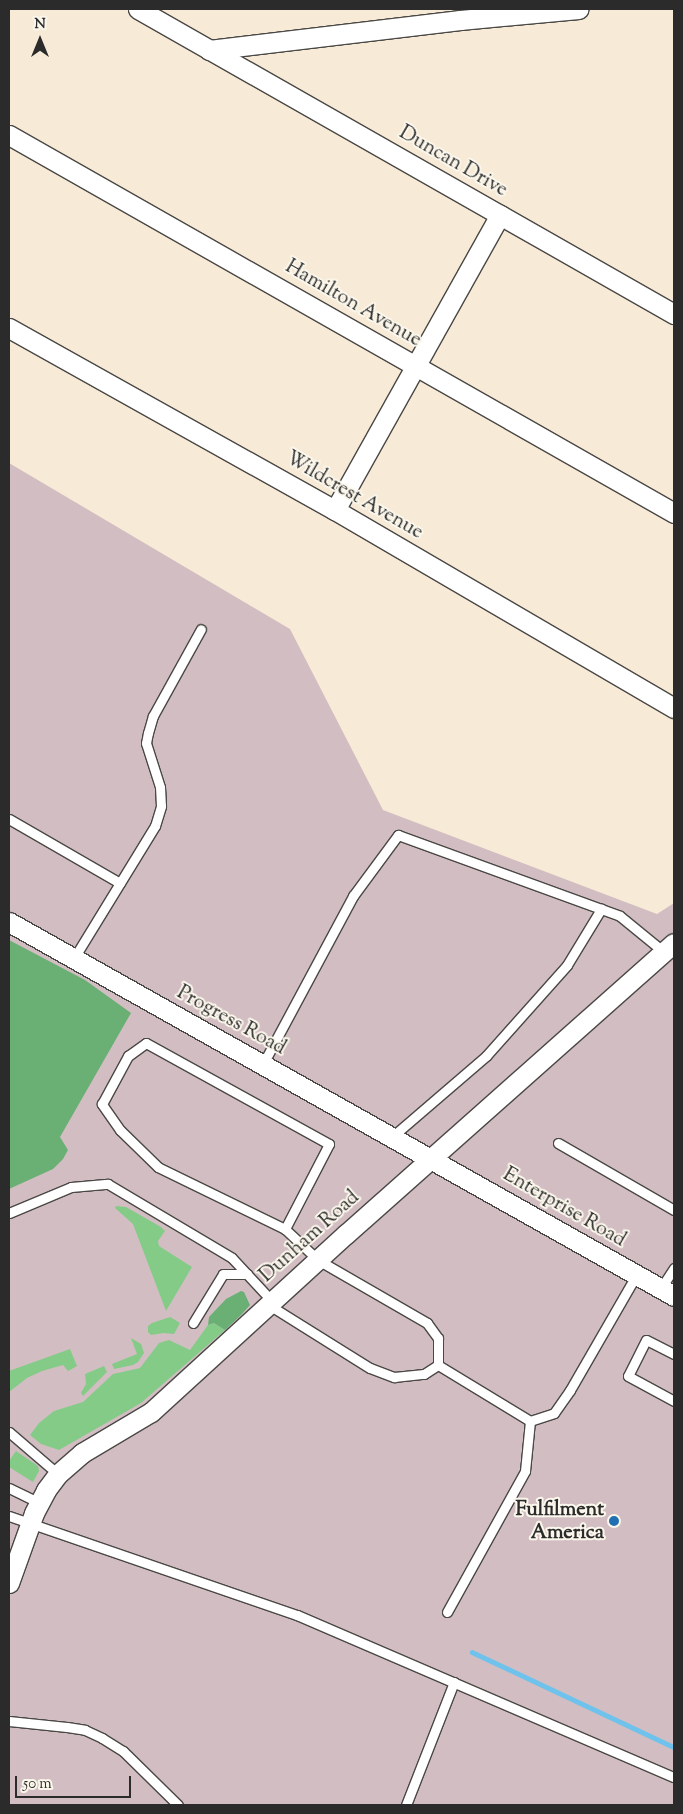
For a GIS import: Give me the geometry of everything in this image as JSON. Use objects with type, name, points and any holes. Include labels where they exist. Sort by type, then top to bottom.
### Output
[{"type":"street","name":"Duncan Drive","points":[[138,9],[674,314]]},
{"type":"street","points":[[210,50],[460,20],[578,9]]},
{"type":"street","name":"Hamilton Avenue","points":[[9,135],[674,513]]},
{"type":"street","points":[[335,510],[500,214]]},
{"type":"street","name":"Wildcrest Avenue","points":[[9,328],[335,510],[674,708]]},
{"type":"street","name":"Progress Road","points":[[9,922],[432,1159]]},
{"type":"street","name":"Dunham Road","points":[[9,1582],[30,1525],[40,1503],[58,1474],[82,1453],[151,1412],[318,1260],[669,948]]},
{"type":"street","name":"Enterprise Road","points":[[432,1159],[667,1292]]},
{"type":"lane","points":[[74,958],[154,826],[161,806],[160,787],[146,744],[153,716],[201,629]]},
{"type":"lane","points":[[9,818],[120,883]]},
{"type":"lane","points":[[263,1064],[353,896],[398,835],[620,916],[669,948]]},
{"type":"lane","points":[[393,1136],[486,1056],[567,965],[601,909]]},
{"type":"lane","points":[[285,1229],[329,1144],[146,1043],[128,1056],[102,1104],[120,1130],[158,1167],[285,1229],[318,1260],[427,1323],[438,1338],[438,1365]]},
{"type":"lane","points":[[558,1143],[674,1210]]},
{"type":"lane","points":[[9,1213],[72,1187],[108,1184],[232,1258],[270,1303],[370,1368],[394,1377],[424,1374],[438,1365]]},
{"type":"lane","points":[[667,1292],[674,1268]]},
{"type":"lane","points":[[192,1323],[223,1274],[247,1274]]},
{"type":"lane","points":[[438,1365],[530,1421],[554,1413],[570,1390],[637,1274]]},
{"type":"lane","points":[[674,1354],[646,1340],[628,1376],[674,1401]]},
{"type":"lane","points":[[447,1612],[525,1471],[530,1421]]},
{"type":"lane","points":[[9,1432],[58,1474]]},
{"type":"lane","points":[[9,1488],[40,1503]]},
{"type":"lane","points":[[9,1516],[30,1525],[297,1615],[674,1777]]},
{"type":"lane","points":[[406,1805],[454,1682]]},
{"type":"lane","points":[[9,1721],[85,1730],[102,1738],[123,1751],[178,1805]]},
{"type":"shaded area","points":[[9,463],[290,629],[383,810],[657,914],[674,903],[674,1805],[9,1805]]},
{"type":"green space","points":[[9,940],[85,980],[131,1013],[60,1137],[68,1150],[63,1159],[53,1169],[9,1189]]},
{"type":"green space","points":[[116,1206],[126,1207],[161,1227],[165,1231],[158,1241],[159,1246],[192,1267],[166,1311],[133,1224],[115,1208]]},
{"type":"green space","points":[[241,1291],[244,1292],[250,1305],[241,1315],[225,1330],[214,1323],[208,1325],[209,1317],[226,1299]]},
{"type":"green space","points":[[170,1317],[180,1323],[174,1334],[151,1335],[148,1332],[148,1326],[152,1323]]},
{"type":"green space","points":[[214,1323],[225,1330],[141,1403],[59,1450],[41,1444],[30,1435],[39,1423],[54,1411],[83,1402],[113,1374],[140,1368],[159,1343],[169,1340],[190,1350],[208,1325]]},
{"type":"green space","points":[[131,1338],[141,1344],[144,1353],[138,1362],[133,1365],[114,1369],[112,1364],[137,1354]]},
{"type":"green space","points":[[70,1349],[77,1366],[68,1371],[63,1365],[42,1371],[27,1378],[9,1392],[9,1371]]},
{"type":"green space","points":[[104,1366],[107,1372],[83,1396],[81,1393],[86,1384],[85,1374]]},
{"type":"green space","points":[[16,1451],[38,1466],[39,1471],[33,1482],[9,1467],[9,1461]]},
{"type":"waterway","points":[[472,1652],[674,1747]]},
{"type":"place","name":"Fulfilment America","points":[[614,1521]]}]
